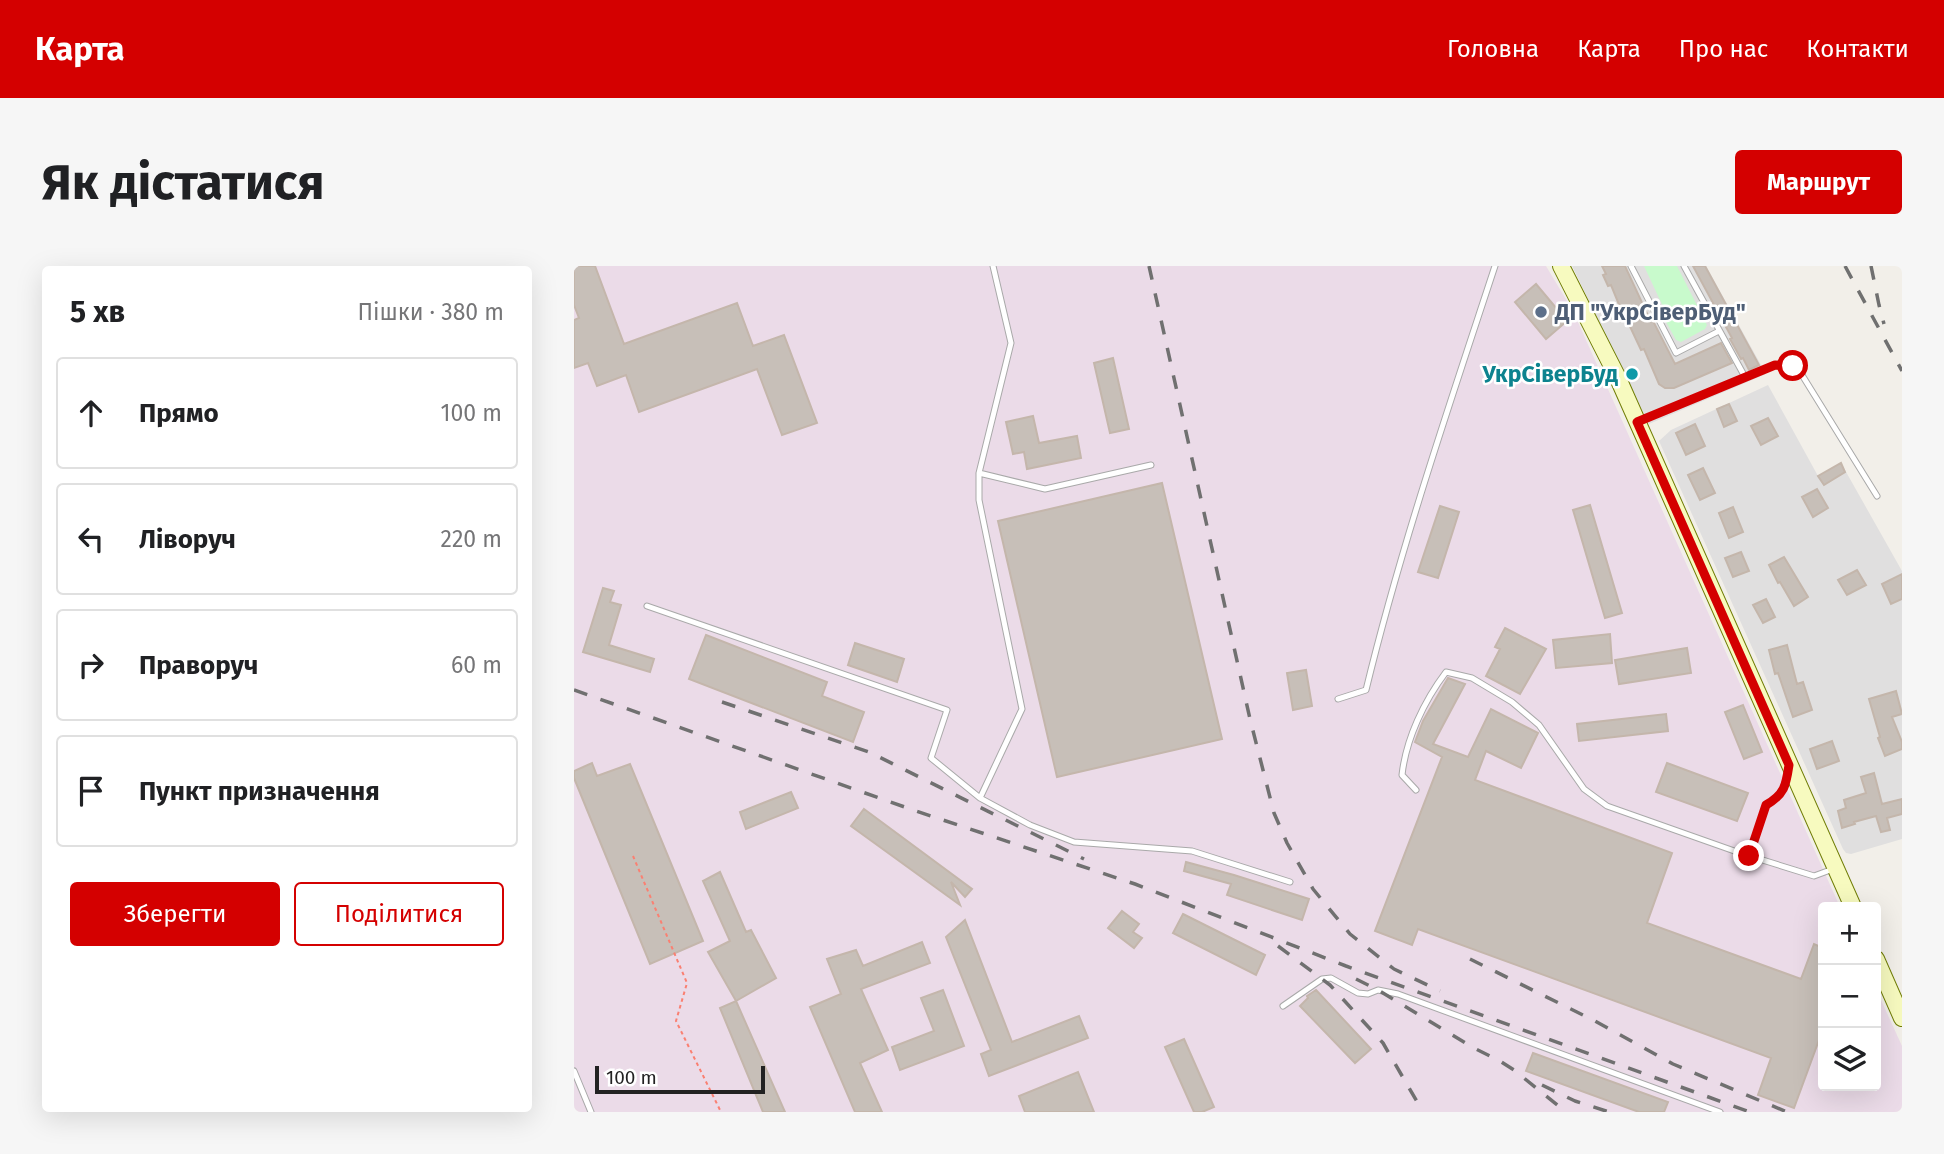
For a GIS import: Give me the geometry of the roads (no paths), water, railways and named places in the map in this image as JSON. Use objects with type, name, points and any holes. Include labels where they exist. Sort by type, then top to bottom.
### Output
[{"type":"street","points":[[1561,266],[1617,376],[1851,902]]},
{"type":"street","points":[[1879,965],[1902,1017]]},
{"type":"lane","points":[[980,798],[1021,709],[979,500],[979,473],[1011,343],[993,266]]},
{"type":"lane","points":[[1338,699],[1366,690],[1426,478],[1495,266]]},
{"type":"lane","points":[[1631,266],[1676,353],[1720,331]]},
{"type":"lane","points":[[1684,266],[1745,377]]},
{"type":"lane","points":[[1637,422],[1775,365],[1793,366],[1802,376],[1877,496]]},
{"type":"lane","points":[[979,473],[1045,489],[1151,465]]},
{"type":"lane","points":[[647,606],[947,710],[932,758],[980,798],[1030,825],[1074,842],[1192,851],[1290,882]]},
{"type":"lane","points":[[1416,790],[1402,775],[1404,758],[1418,721],[1435,687],[1446,672],[1472,678],[1513,702],[1538,725],[1584,789],[1606,806],[1814,876],[1835,869]]},
{"type":"lane","points":[[1749,856],[1766,805],[1776,799],[1786,787],[1789,765]]},
{"type":"lane","points":[[1283,1006],[1322,979],[1331,978],[1358,993],[1368,994],[1378,990],[1398,994],[1720,1112]]},
{"type":"lane","points":[[574,1071],[591,1112]]},
{"type":"railway","points":[[1149,266],[1250,719],[1274,813],[1287,843],[1313,889],[1350,934],[1394,969],[1440,991]]},
{"type":"railway","points":[[1845,266],[1902,371]]},
{"type":"railway","points":[[1871,266],[1884,324]]},
{"type":"railway","points":[[574,690],[916,811],[1135,884],[1346,966],[1750,1112]]},
{"type":"railway","points":[[722,702],[869,752],[1084,859]]},
{"type":"railway","points":[[1278,946],[1330,985],[1383,1043],[1423,1112]]},
{"type":"railway","points":[[1470,959],[1595,1021],[1673,1064],[1787,1112]]},
{"type":"railway","points":[[1356,979],[1500,1061],[1566,1112]]},
{"type":"railway","points":[[1542,1085],[1575,1101],[1609,1112]]},
{"type":"place","name":"ДП \"УкрСіверБуд\"","points":[[1541,312]]},
{"type":"place","name":"УкрСіверБуд","points":[[1632,374]]}]
